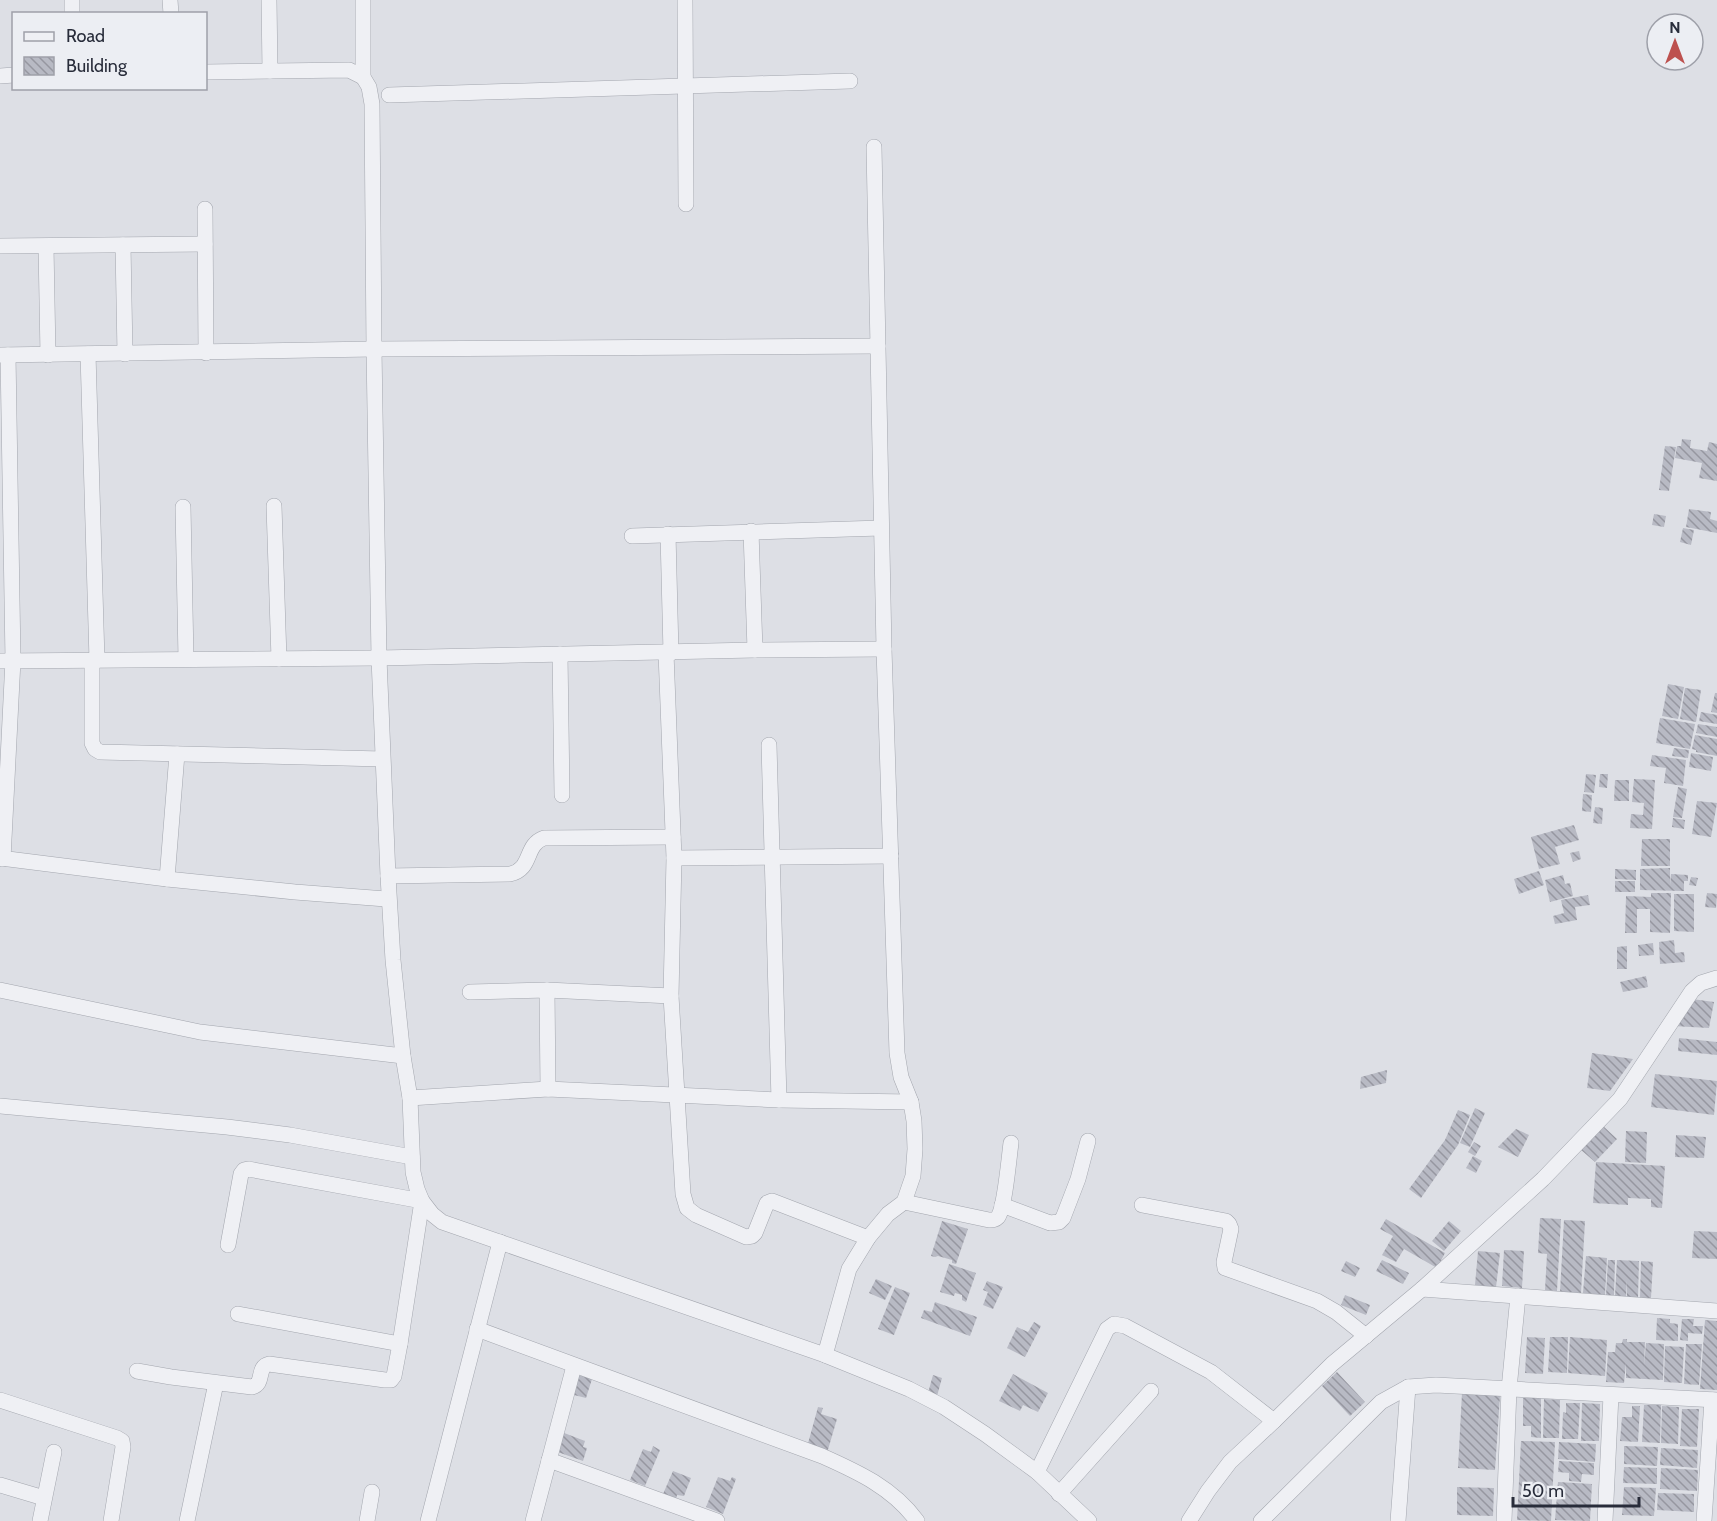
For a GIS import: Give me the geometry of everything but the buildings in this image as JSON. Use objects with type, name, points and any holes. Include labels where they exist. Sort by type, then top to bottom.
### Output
[{"type":"street","points":[[269,0],[270,71]]},
{"type":"street","points":[[363,0],[363,78]]},
{"type":"street","points":[[685,0],[686,204]]},
{"type":"street","points":[[207,72],[349,70],[363,78],[369,87],[372,104],[382,759],[393,960],[403,1056],[410,1098],[412,1157],[415,1180],[422,1201],[442,1222],[825,1355],[909,1389],[944,1407],[1037,1472],[1089,1521]]},
{"type":"street","points":[[389,95],[850,81]]},
{"type":"street","points":[[825,1355],[849,1269],[868,1238],[888,1215],[904,1202],[913,1176],[915,1149],[911,1102],[901,1077],[897,1053],[884,649],[874,147]]},
{"type":"street","points":[[205,208],[206,353]]},
{"type":"street","points":[[0,246],[205,244]]},
{"type":"street","points":[[123,245],[125,354]]},
{"type":"street","points":[[46,246],[48,355]]},
{"type":"street","points":[[386,899],[167,879],[1,859],[6,660],[4,355],[374,349],[878,346]]},
{"type":"street","points":[[88,354],[94,660],[92,744],[95,749],[100,752],[382,759]]},
{"type":"street","points":[[274,506],[279,659]]},
{"type":"street","points":[[183,507],[186,659]]},
{"type":"street","points":[[632,536],[881,528]]},
{"type":"street","points":[[751,531],[755,650]]},
{"type":"street","points":[[668,534],[674,858],[671,996],[684,1194],[687,1208],[696,1215],[746,1237],[755,1233],[767,1203],[772,1201],[868,1238]]},
{"type":"street","points":[[6,660],[379,658],[884,649]]},
{"type":"street","points":[[560,654],[562,795]]},
{"type":"street","points":[[769,745],[779,1100]]},
{"type":"street","points":[[167,879],[177,754]]},
{"type":"street","points":[[388,876],[518,873],[524,867],[537,840],[544,838],[673,837]]},
{"type":"street","points":[[674,858],[891,856]]},
{"type":"street","points":[[1189,1521],[1230,1461],[1332,1364],[1422,1289],[1543,1179],[1620,1099],[1692,991],[1701,983],[1717,978]]},
{"type":"street","points":[[0,990],[200,1032],[403,1056]]},
{"type":"street","points":[[470,992],[547,990],[671,996]]},
{"type":"street","points":[[547,990],[548,1089]]},
{"type":"street","points":[[410,1098],[548,1089],[779,1100],[911,1102]]},
{"type":"street","points":[[0,1106],[227,1127],[412,1157]]},
{"type":"street","points":[[1002,1205],[1050,1222],[1059,1222],[1063,1218],[1078,1179],[1088,1141]]},
{"type":"street","points":[[904,1202],[995,1220],[999,1216],[1002,1205],[1011,1143]]},
{"type":"street","points":[[228,1245],[241,1174],[248,1169],[422,1201]]},
{"type":"street","points":[[136,1371],[216,1383],[256,1386],[259,1383],[262,1368],[269,1364],[391,1380],[394,1376],[400,1344],[422,1201]]},
{"type":"street","points":[[1142,1205],[1226,1221],[1231,1229],[1224,1262],[1225,1268],[1317,1301],[1336,1312],[1366,1336]]},
{"type":"street","points":[[428,1521],[500,1242]]},
{"type":"street","points":[[1422,1289],[1717,1311]]},
{"type":"street","points":[[1504,1521],[1509,1389],[1518,1296]]},
{"type":"street","points":[[238,1314],[400,1344]]},
{"type":"street","points":[[1037,1472],[1107,1329],[1114,1324],[1125,1326],[1211,1372],[1274,1421]]},
{"type":"street","points":[[477,1329],[853,1469],[882,1486],[910,1511],[917,1521]]},
{"type":"street","points":[[533,1521],[574,1366]]},
{"type":"street","points":[[187,1521],[216,1383]]},
{"type":"street","points":[[1261,1521],[1381,1402],[1408,1387],[1436,1385],[1715,1400],[1704,1521]]},
{"type":"street","points":[[1398,1521],[1408,1387]]},
{"type":"street","points":[[1059,1494],[1151,1391]]},
{"type":"street","points":[[1605,1521],[1611,1395]]},
{"type":"street","points":[[0,1400],[122,1441],[123,1447],[111,1521]]},
{"type":"street","points":[[40,1521],[54,1452]]},
{"type":"street","points":[[549,1460],[717,1521]]},
{"type":"street","points":[[0,1485],[44,1498]]},
{"type":"street","points":[[367,1521],[372,1492]]}]
